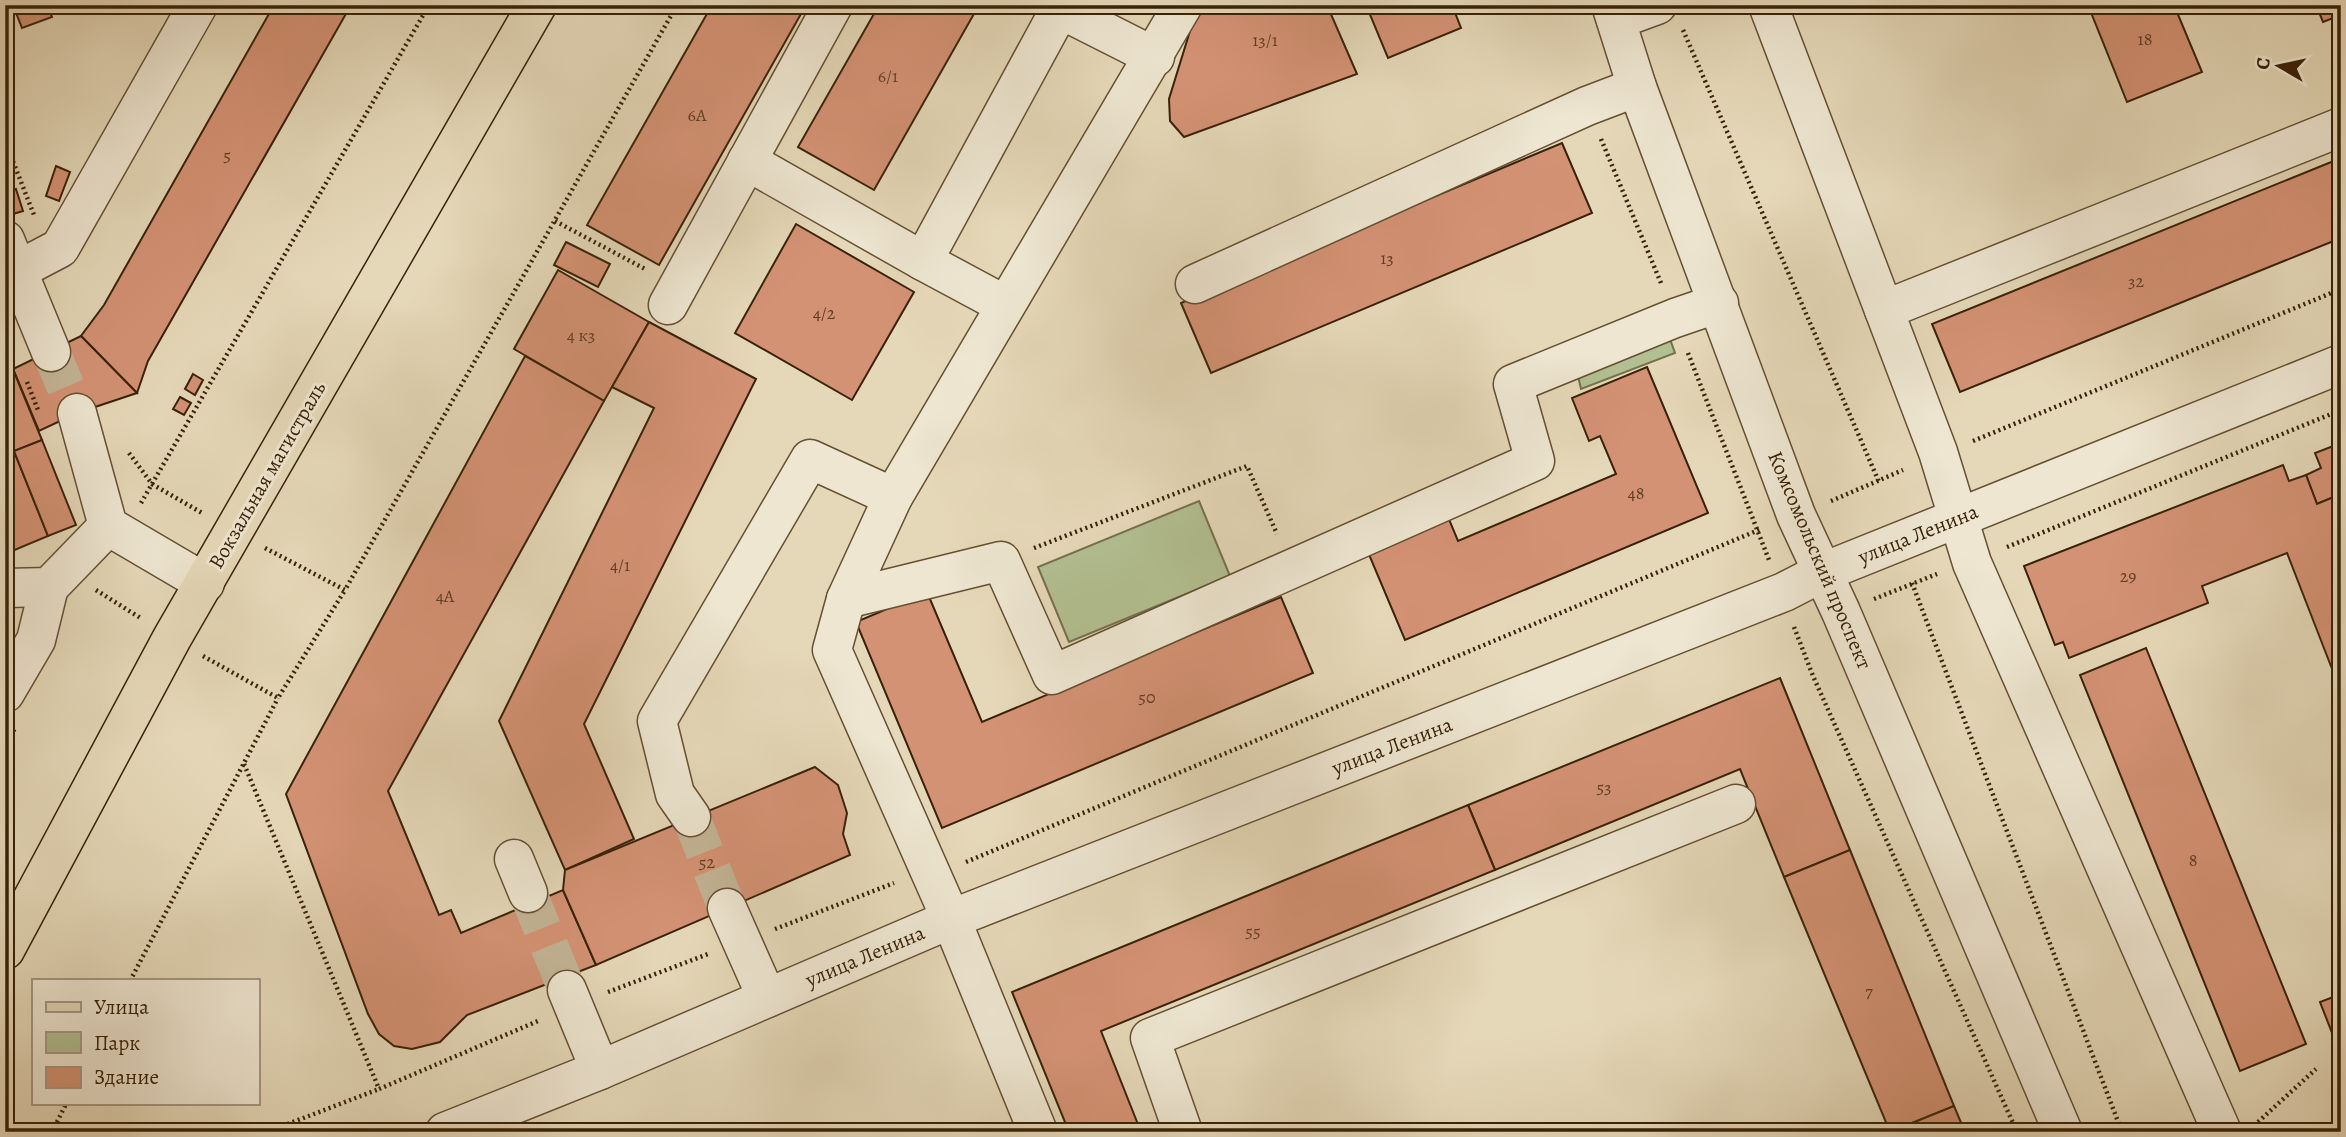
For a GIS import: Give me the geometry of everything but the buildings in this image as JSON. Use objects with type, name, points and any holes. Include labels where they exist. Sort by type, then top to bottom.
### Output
[{"type":"main road","name":"Вокзальная магистраль","points":[[5,950],[172,638],[537,5]]},
{"type":"street","points":[[51,352],[10,263],[60,248],[198,5]]},
{"type":"street","points":[[673,296],[833,5]]},
{"type":"street","points":[[1038,1132],[951,919],[832,650],[846,599],[893,497],[1005,304],[1155,57],[1183,5]]},
{"type":"street","points":[[1768,5],[1884,310],[1958,441],[1977,510],[1972,563],[2235,1131]]},
{"type":"street","points":[[923,261],[1060,9],[1155,57]]},
{"type":"street","name":"Комсомольский проспект","points":[[1667,12],[1613,13],[1637,87],[1796,515],[1841,612],[2063,1132]]},
{"type":"street","points":[[1195,284],[1587,106],[1637,87]]},
{"type":"street","points":[[1884,310],[2341,127]]},
{"type":"street","points":[[747,161],[923,261],[1005,304]]},
{"type":"street","points":[[846,599],[1000,561],[1052,675],[1535,461],[1513,384],[1675,318],[1719,303]]},
{"type":"street","name":"улица Ленина","points":[[445,1132],[515,1119],[600,1070],[951,919],[1758,603],[1821,573],[2341,364]]},
{"type":"street","points":[[77,412],[108,526],[205,583]]},
{"type":"street","points":[[691,817],[675,794],[657,721],[810,458],[893,497]]},
{"type":"street","points":[[5,693],[36,640],[49,587],[108,526]]},
{"type":"street","points":[[5,588],[49,587]]},
{"type":"street","points":[[1182,1132],[1150,1038],[1735,804]]},
{"type":"street","points":[[514,859],[528,893]]},
{"type":"street","points":[[735,924],[766,998]]},
{"type":"street","points":[[570,997],[600,1070]]},
{"type":"path","points":[[345,590],[152,484],[429,5]]},
{"type":"path","points":[[131,979],[278,698],[345,590],[677,5]]},
{"type":"path","points":[[1667,12],[1879,482]]},
{"type":"path","points":[[555,221],[673,296]]},
{"type":"path","points":[[267,1132],[379,1089],[570,997],[735,924],[895,883],[932,877],[1879,482],[1958,441],[2341,289]]},
{"type":"path","points":[[1958,441],[1977,510],[2015,559]]},
{"type":"path","points":[[1000,561],[1247,466],[1293,568]]},
{"type":"path","points":[[1912,583],[2122,1132]]},
{"type":"path","points":[[94,588],[172,638],[278,698]]},
{"type":"path","points":[[244,764],[379,1089]]},
{"type":"path","points":[[2235,1131],[2316,1069]]},
{"type":"path","points":[[51,1132],[65,1106]]},
{"type":"green space","points":[[1666,328],[1675,353],[1581,389],[1575,363]]},
{"type":"green space","points":[[1199,501],[1230,576],[1069,642],[1038,567]]},
{"type":"tunnel","points":[[51,352],[77,413]]},
{"type":"tunnel","points":[[691,817],[727,908]]},
{"type":"tunnel","points":[[528,893],[567,990]]}]
